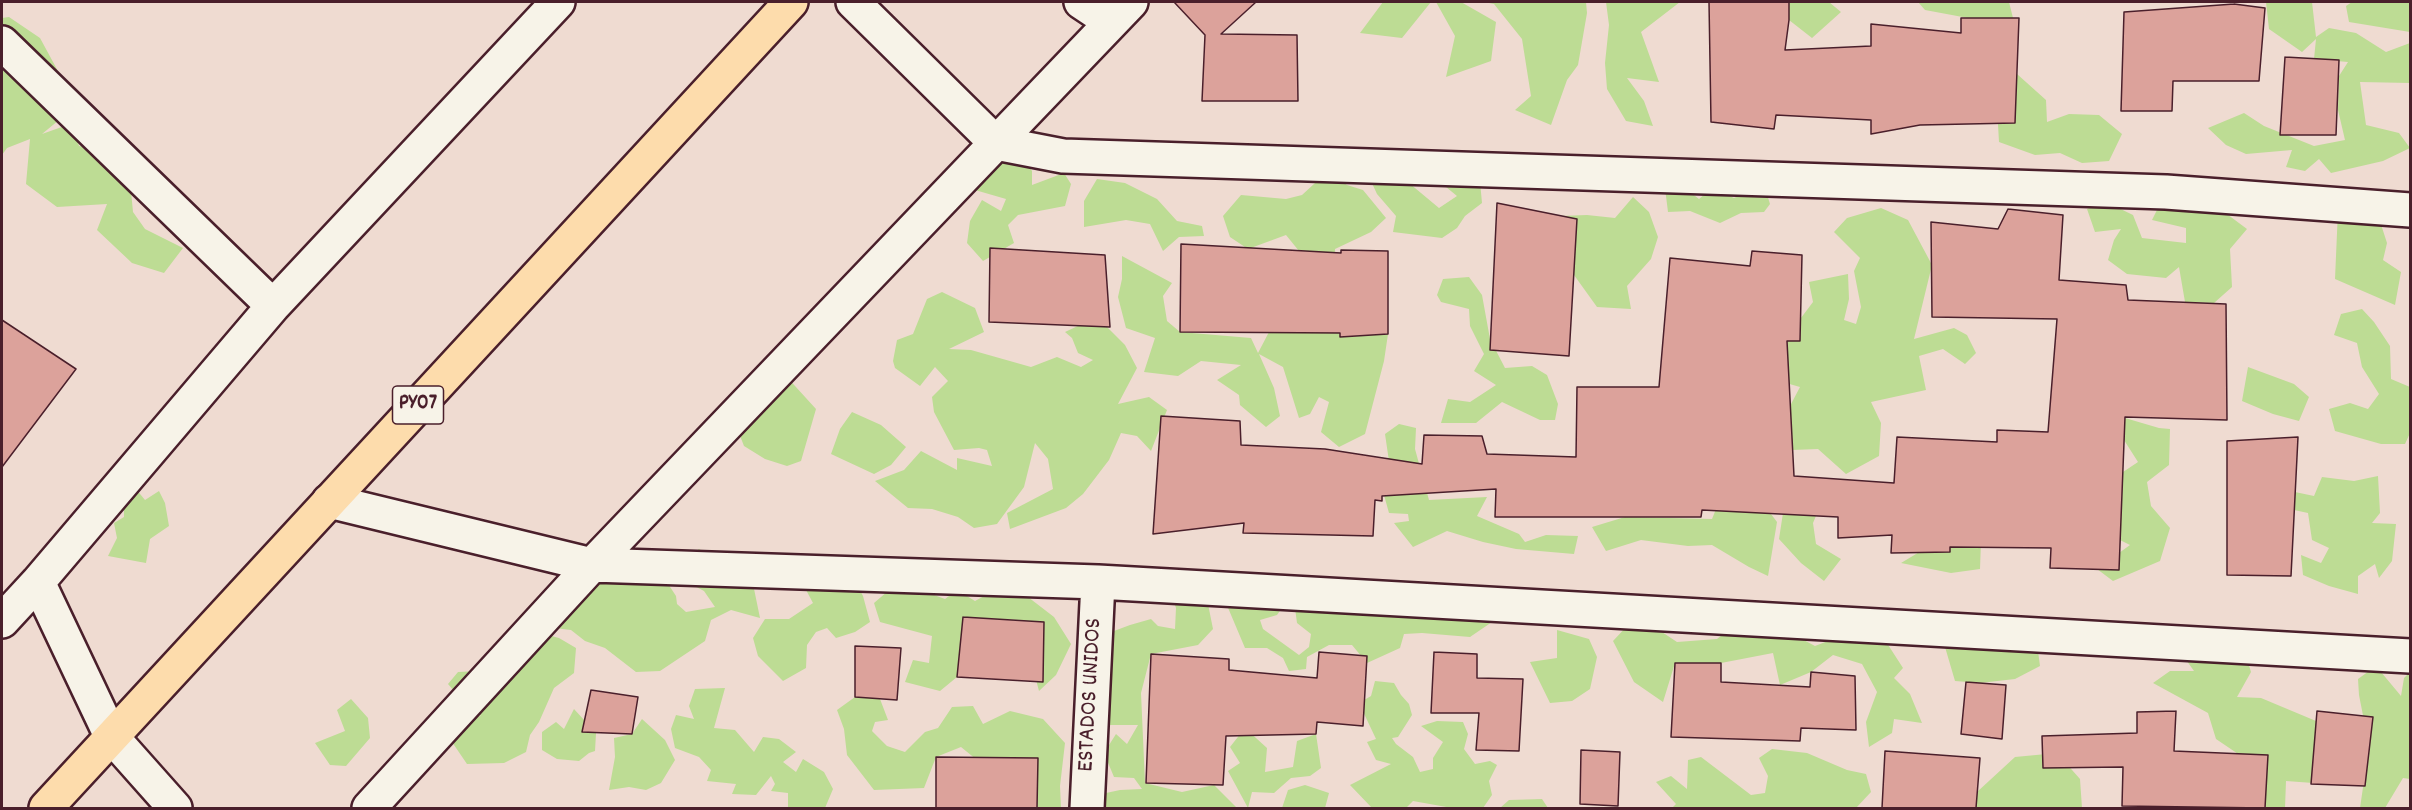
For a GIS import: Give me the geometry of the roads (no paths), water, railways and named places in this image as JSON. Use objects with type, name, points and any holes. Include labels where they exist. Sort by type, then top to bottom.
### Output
[{"type":"highway","name":"PY07","points":[[46,808],[791,2]]},
{"type":"street","points":[[2,621],[38,582],[273,306],[558,2]]},
{"type":"street","points":[[853,2],[996,143],[1063,156],[2166,192],[2410,210]]},
{"type":"street","points":[[369,808],[592,566],[1121,12],[1081,2]]},
{"type":"street","points":[[2,43],[273,306]]},
{"type":"street","points":[[328,501],[592,566],[1098,582],[2410,656]]},
{"type":"street","points":[[38,582],[111,736],[175,808]]},
{"type":"street","name":"ESTADOS UNIDOS","points":[[1087,808],[1098,582]]}]
